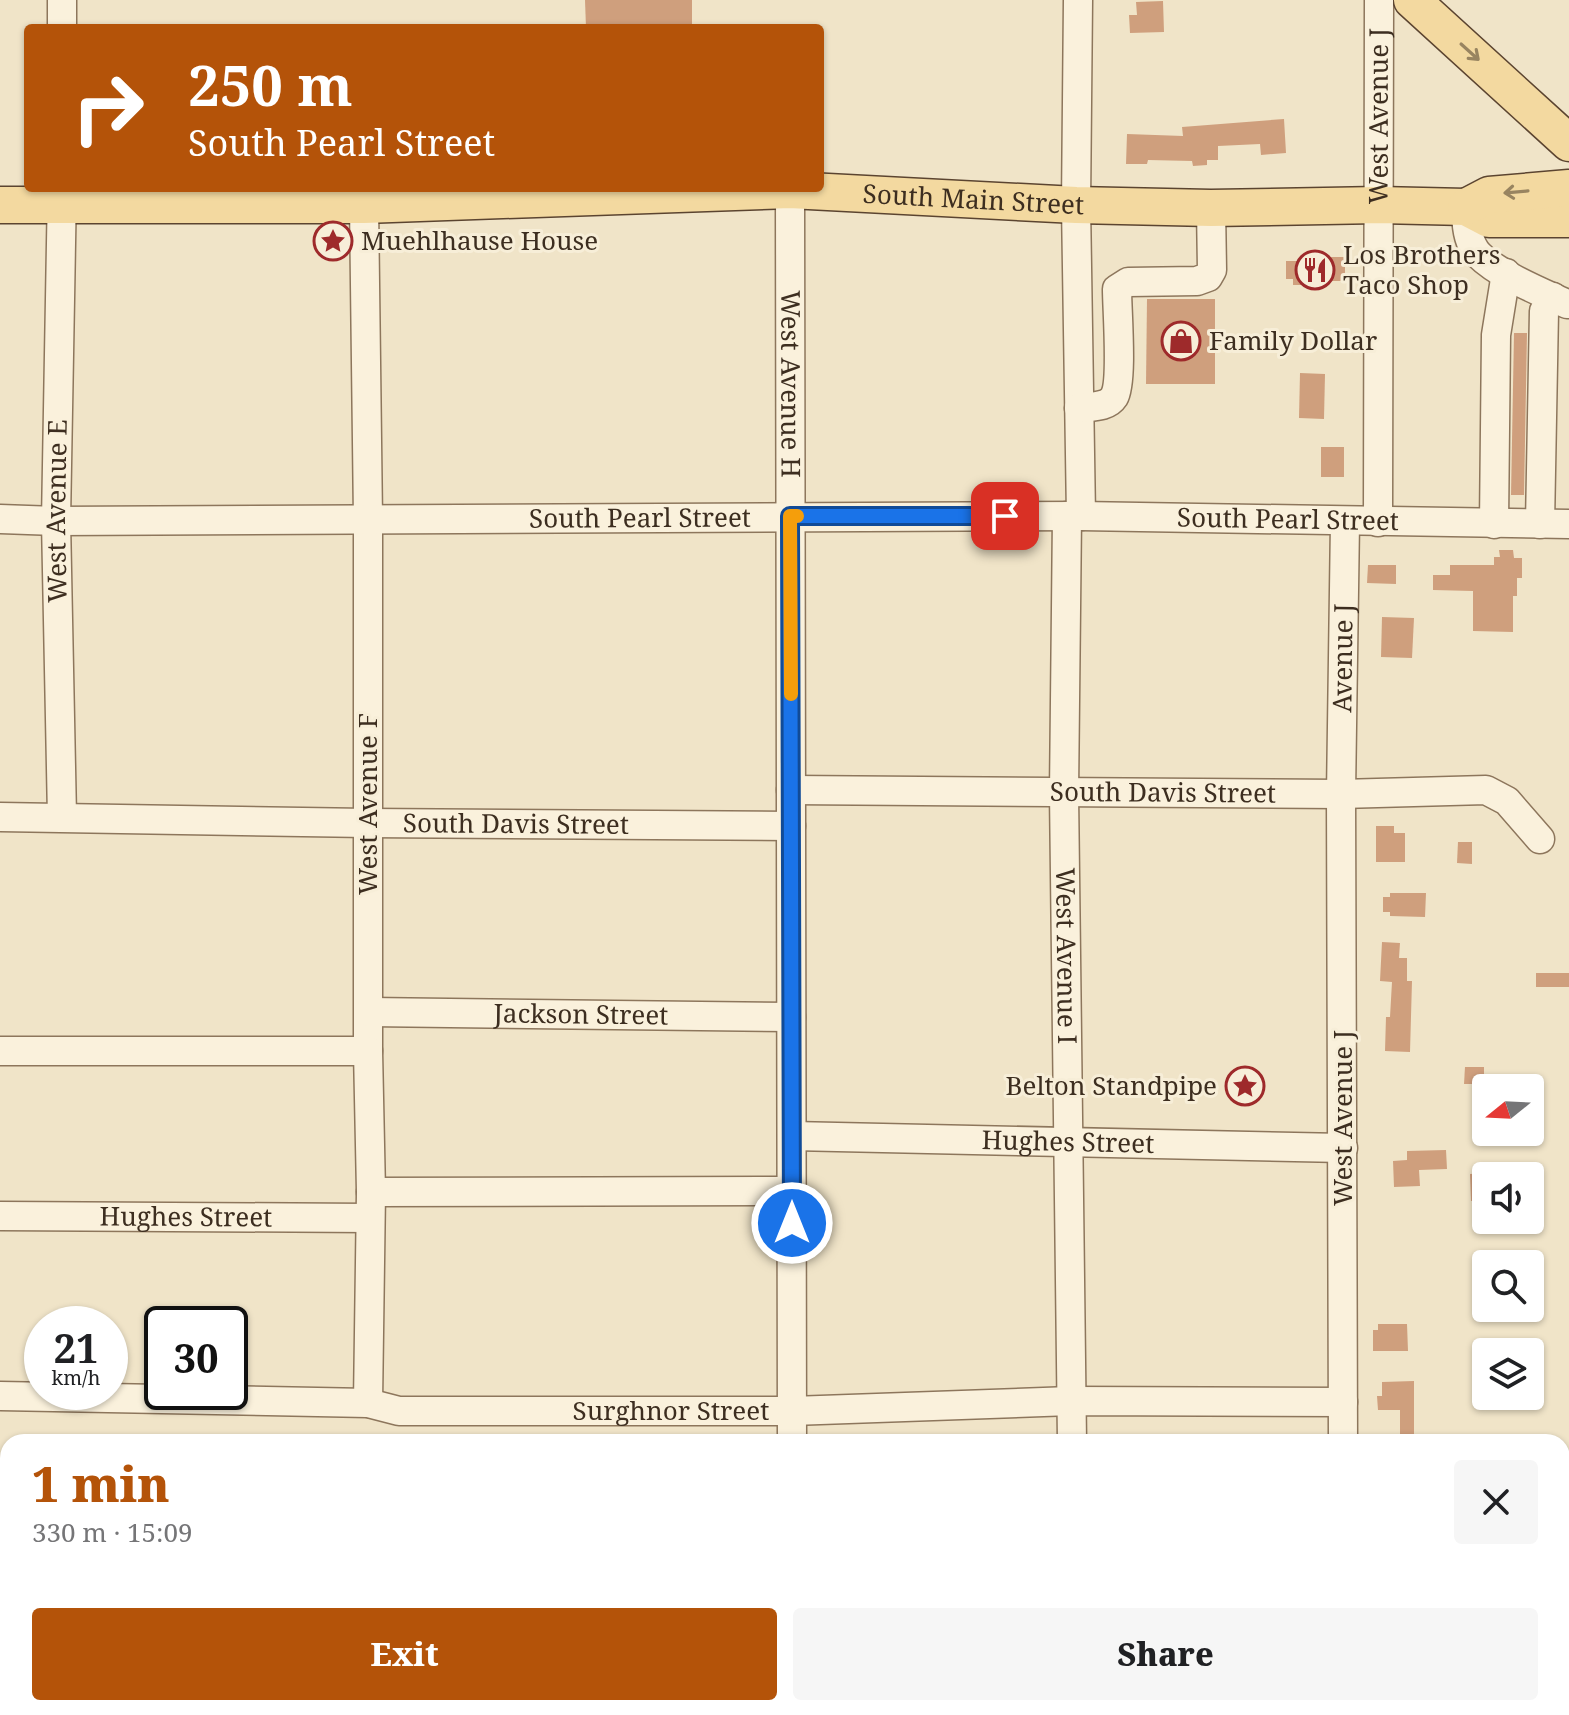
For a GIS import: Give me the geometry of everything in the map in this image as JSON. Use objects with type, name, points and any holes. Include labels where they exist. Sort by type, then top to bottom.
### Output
[{"type":"main road","points":[[1412,0],[1569,143]]},
{"type":"main road","name":"South Main Street","points":[[1466,207],[1489,195],[1569,188]]},
{"type":"main road","name":"South Main Street","points":[[0,205],[62,197],[364,205],[733,192]]},
{"type":"main road","name":"South Main Street","points":[[824,192],[1076,205],[1466,207],[1489,219],[1569,219]]},
{"type":"street","points":[[62,0],[62,24]]},
{"type":"street","name":"West Avenue I","points":[[1072,1434],[1064,793],[1079,408],[1076,205],[1078,0]]},
{"type":"street","name":"West Avenue J","points":[[1378,522],[1379,0]]},
{"type":"street","name":"West Avenue H","points":[[790,192],[792,1434]]},
{"type":"street","name":"West Avenue E","points":[[62,197],[56,521],[62,817]]},
{"type":"street","name":"West Avenue F","points":[[364,205],[371,1205],[368,1403]]},
{"type":"street","points":[[1466,207],[1466,229],[1478,254],[1506,273],[1561,301]]},
{"type":"street","points":[[1077,287],[1117,289],[1128,282],[1197,281],[1208,277],[1212,270],[1211,208]]},
{"type":"street","points":[[1494,524],[1496,335],[1506,273]]},
{"type":"street","points":[[1079,408],[1106,405],[1114,397],[1118,381],[1117,289]]},
{"type":"street","points":[[1540,524],[1544,311],[1561,301]]},
{"type":"street","name":"South Pearl Street","points":[[0,519],[1074,516],[1569,524]]},
{"type":"street","name":"Avenue J","points":[[1341,794],[1345,522]]},
{"type":"street","name":"South Davis Street","points":[[791,790],[1341,794],[1486,790],[1507,801],[1540,839]]},
{"type":"street","name":"West Avenue J","points":[[1341,794],[1343,1434]]},
{"type":"street","name":"South Davis Street","points":[[0,817],[791,826]]},
{"type":"street","name":"Jackson Street","points":[[369,1012],[791,1017]]},
{"type":"street","points":[[0,1051],[368,1051]]},
{"type":"street","name":"Hughes Street","points":[[792,1136],[1343,1148]]},
{"type":"street","name":"Hughes Street","points":[[0,1216],[792,1191]]},
{"type":"street","name":"Surghnor Street","points":[[0,1396],[368,1403],[399,1411],[792,1411],[1071,1401],[1343,1402]]},
{"type":"building","points":[[585,0],[692,0],[692,24],[586,24]]},
{"type":"building","points":[[1163,1],[1164,32],[1130,33],[1129,15],[1137,15],[1136,2]]},
{"type":"building","points":[[1284,119],[1286,153],[1261,155],[1260,144],[1218,146],[1218,160],[1207,160],[1207,165],[1193,166],[1192,161],[1148,160],[1147,164],[1126,164],[1127,134],[1183,136],[1182,127]]},
{"type":"building","name":"Los Brothers Taco Shop","points":[[1329,257],[1345,257],[1345,281],[1329,281],[1329,285],[1293,285],[1293,279],[1286,279],[1286,261],[1329,261]]},
{"type":"building","name":"Family Dollar","points":[[1147,299],[1215,299],[1215,384],[1146,384]]},
{"type":"building","points":[[1514,333],[1527,333],[1524,495],[1511,495]]},
{"type":"building","points":[[1300,373],[1325,374],[1324,419],[1299,418]]},
{"type":"building","points":[[1321,447],[1344,447],[1344,477],[1321,477]]},
{"type":"building","points":[[1499,550],[1513,550],[1514,558],[1522,558],[1522,578],[1517,578],[1517,596],[1513,596],[1513,632],[1473,631],[1473,591],[1433,590],[1433,575],[1450,575],[1450,565],[1494,565],[1494,557],[1500,557]]},
{"type":"building","points":[[1368,565],[1396,565],[1396,584],[1367,583]]},
{"type":"building","points":[[1382,617],[1414,618],[1412,658],[1381,657]]},
{"type":"building","points":[[1376,826],[1394,826],[1394,833],[1405,833],[1405,862],[1376,862]]},
{"type":"building","points":[[1458,842],[1472,842],[1472,864],[1457,863]]},
{"type":"building","points":[[1390,893],[1426,893],[1425,917],[1390,916],[1390,912],[1383,912],[1383,897],[1390,897]]},
{"type":"building","points":[[1382,942],[1400,943],[1399,958],[1407,958],[1407,981],[1412,981],[1410,1052],[1385,1051],[1386,1017],[1390,1017],[1392,982],[1380,981]]},
{"type":"building","points":[[1536,973],[1569,973],[1569,987],[1536,987]]},
{"type":"building","points":[[1465,1067],[1484,1067],[1484,1074],[1472,1074],[1472,1084],[1464,1084]]},
{"type":"building","points":[[1446,1150],[1447,1169],[1419,1170],[1420,1186],[1394,1187],[1393,1161],[1407,1160],[1407,1151]]},
{"type":"building","points":[[1470,1174],[1472,1174],[1471,1201]]},
{"type":"building","points":[[1378,1324],[1407,1324],[1408,1351],[1373,1351],[1373,1330],[1378,1330]]},
{"type":"building","points":[[1414,1381],[1414,1434],[1400,1434],[1400,1410],[1378,1410],[1377,1396],[1382,1396],[1382,1382]]},
{"type":"slow traffic","points":[[791,694],[790,516],[797,516]]},
{"type":"place","name":"Muehlhause House","points":[[333,241]]},
{"type":"place","name":"Los Brothers Taco Shop","points":[[1315,270]]},
{"type":"place","name":"Family Dollar","points":[[1181,341]]},
{"type":"place","name":"Belton Standpipe","points":[[1245,1086]]},
{"type":"route","points":[[792,1223],[790,516],[1005,516]]}]
